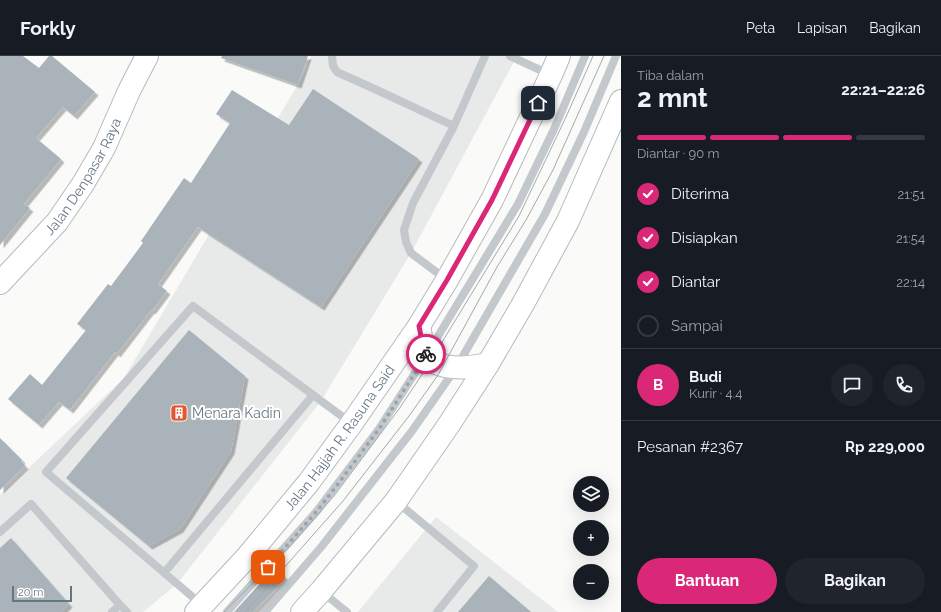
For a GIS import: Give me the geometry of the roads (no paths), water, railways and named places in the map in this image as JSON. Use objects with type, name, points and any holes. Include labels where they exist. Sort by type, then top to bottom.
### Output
[{"type":"main road","name":"Jalan Denpasar Raya","points":[[0,283],[57,222],[83,184],[104,148],[148,56]]},
{"type":"main road","name":"Jalan Hajjah R. Rasuna Said","points":[[200,609],[247,557],[309,482],[419,326],[492,200],[555,65]]},
{"type":"main road","points":[[307,610],[396,501],[450,423],[488,364],[568,222],[621,101]]},
{"type":"main road","points":[[419,326],[426,356],[436,364],[456,368],[469,368],[488,364]]},
{"type":"lane","points":[[332,56],[337,72],[454,126]]},
{"type":"lane","points":[[447,280],[411,253],[406,242],[404,230],[413,203],[454,126],[485,56]]},
{"type":"lane","points":[[510,56],[555,65]]},
{"type":"lane","points":[[227,612],[317,511],[379,429],[426,356],[518,204],[554,128],[585,56]]},
{"type":"lane","points":[[266,612],[322,546],[412,432],[456,368],[545,214],[584,132],[616,56]]},
{"type":"lane","points":[[200,609],[164,573],[46,472],[193,306],[352,423]]},
{"type":"lane","points":[[164,573],[313,395]]},
{"type":"lane","points":[[396,501],[474,566],[437,612]]},
{"type":"lane","points":[[0,532],[31,504],[127,612]]},
{"type":"lane","points":[[322,591],[347,612]]},
{"type":"lane","points":[[112,612],[120,605]]},
{"type":"tram line","points":[[224,612],[291,545],[334,496],[399,409],[425,370],[519,216],[593,56]]},
{"type":"tram line","points":[[245,612],[343,501],[409,416],[438,375],[497,267],[526,220],[553,170],[604,56]]},
{"type":"place","name":"Menara Kadin","points":[[179,413]]}]
